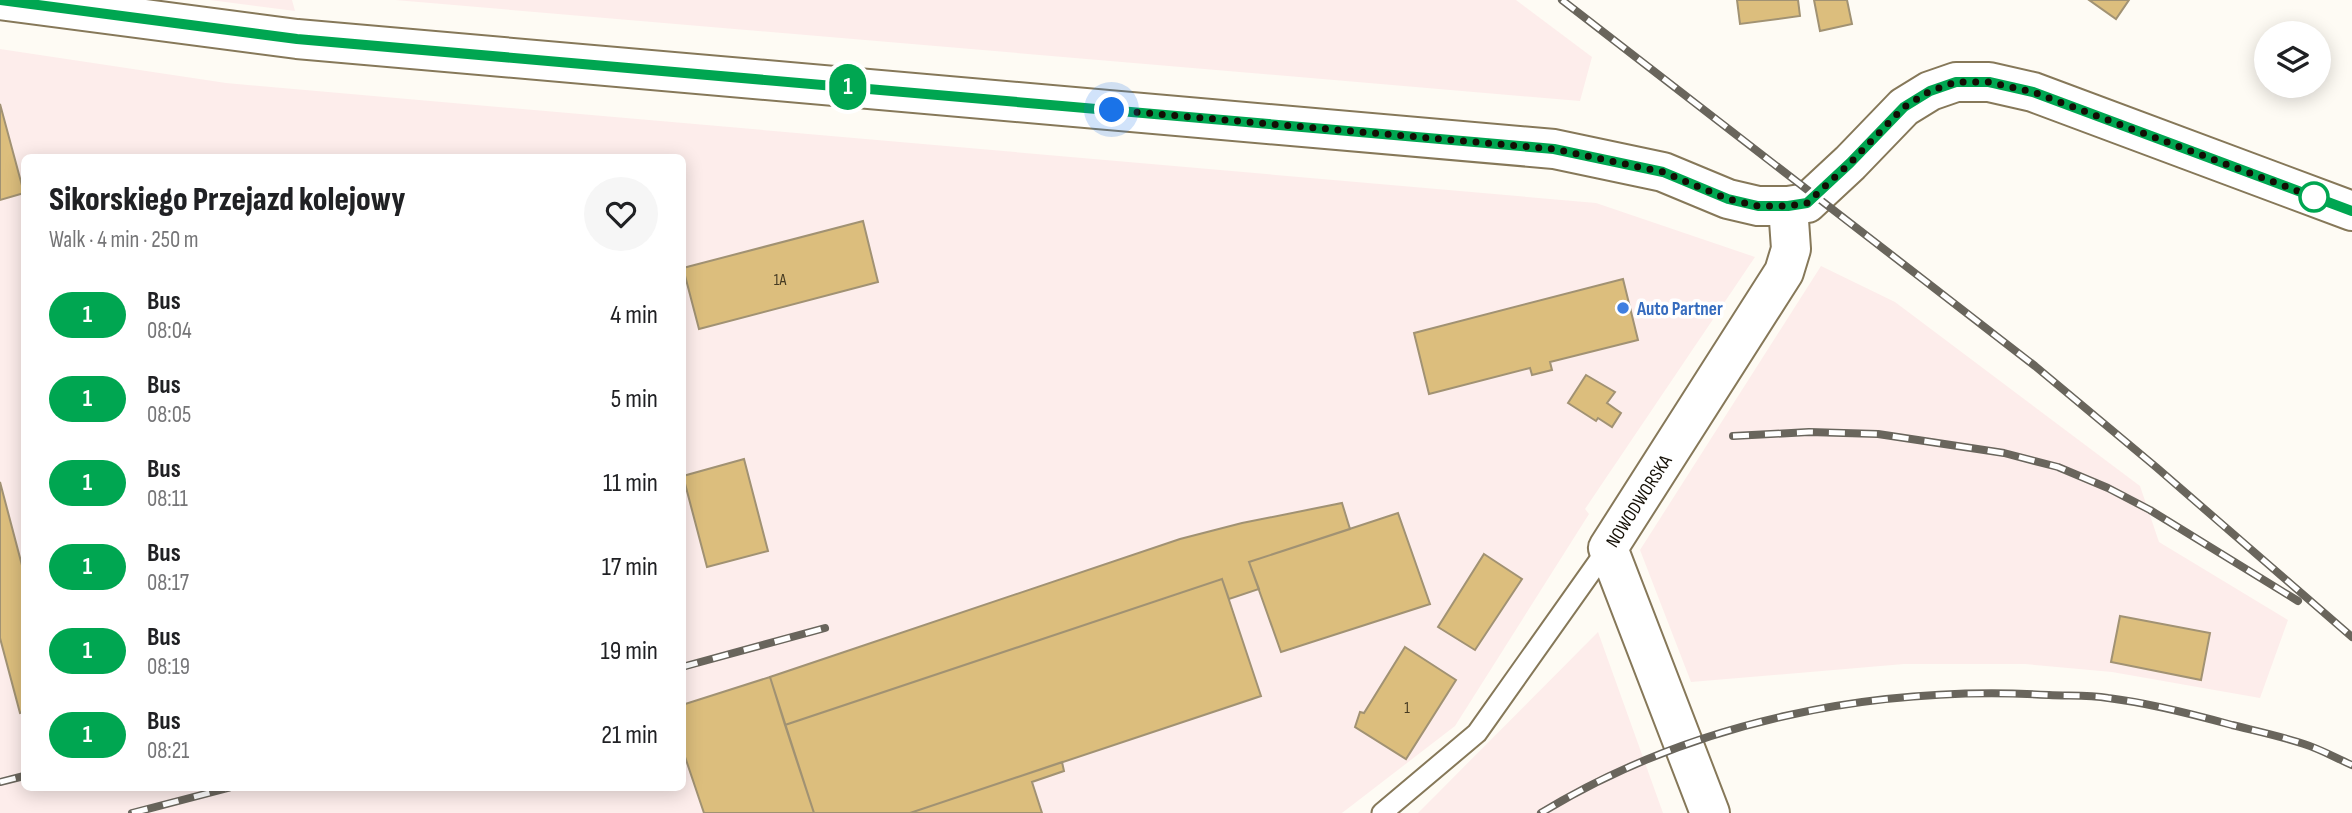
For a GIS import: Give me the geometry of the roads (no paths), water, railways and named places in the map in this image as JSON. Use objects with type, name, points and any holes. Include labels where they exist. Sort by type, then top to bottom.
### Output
[{"type":"street","points":[[0,0],[297,39],[1554,149],[1663,172],[1728,199],[1758,206],[1807,203],[1904,107],[1930,91],[1956,82],[1989,82],[2033,92],[2352,211]]},
{"type":"street","name":"NOWODWORSKA","points":[[1710,813],[1608,548],[1784,272],[1791,249],[1788,206]]},
{"type":"lane","points":[[1382,813],[1477,733],[1608,548]]},
{"type":"railway","points":[[1562,0],[2035,366],[2352,637]]},
{"type":"railway","points":[[1733,436],[1809,432],[1878,434],[2004,453],[2058,467],[2108,488],[2150,510],[2298,601]]},
{"type":"railway","points":[[686,666],[825,628]]},
{"type":"railway","points":[[1541,813],[1599,781],[1659,754],[1722,733],[1786,716],[1917,696],[1983,693],[2086,696],[2123,700],[2286,738],[2316,748],[2352,765]]},
{"type":"railway","points":[[0,782],[21,777]]},
{"type":"railway","points":[[132,813],[216,791]]},
{"type":"place","name":"Auto Partner","points":[[1623,308]]}]
